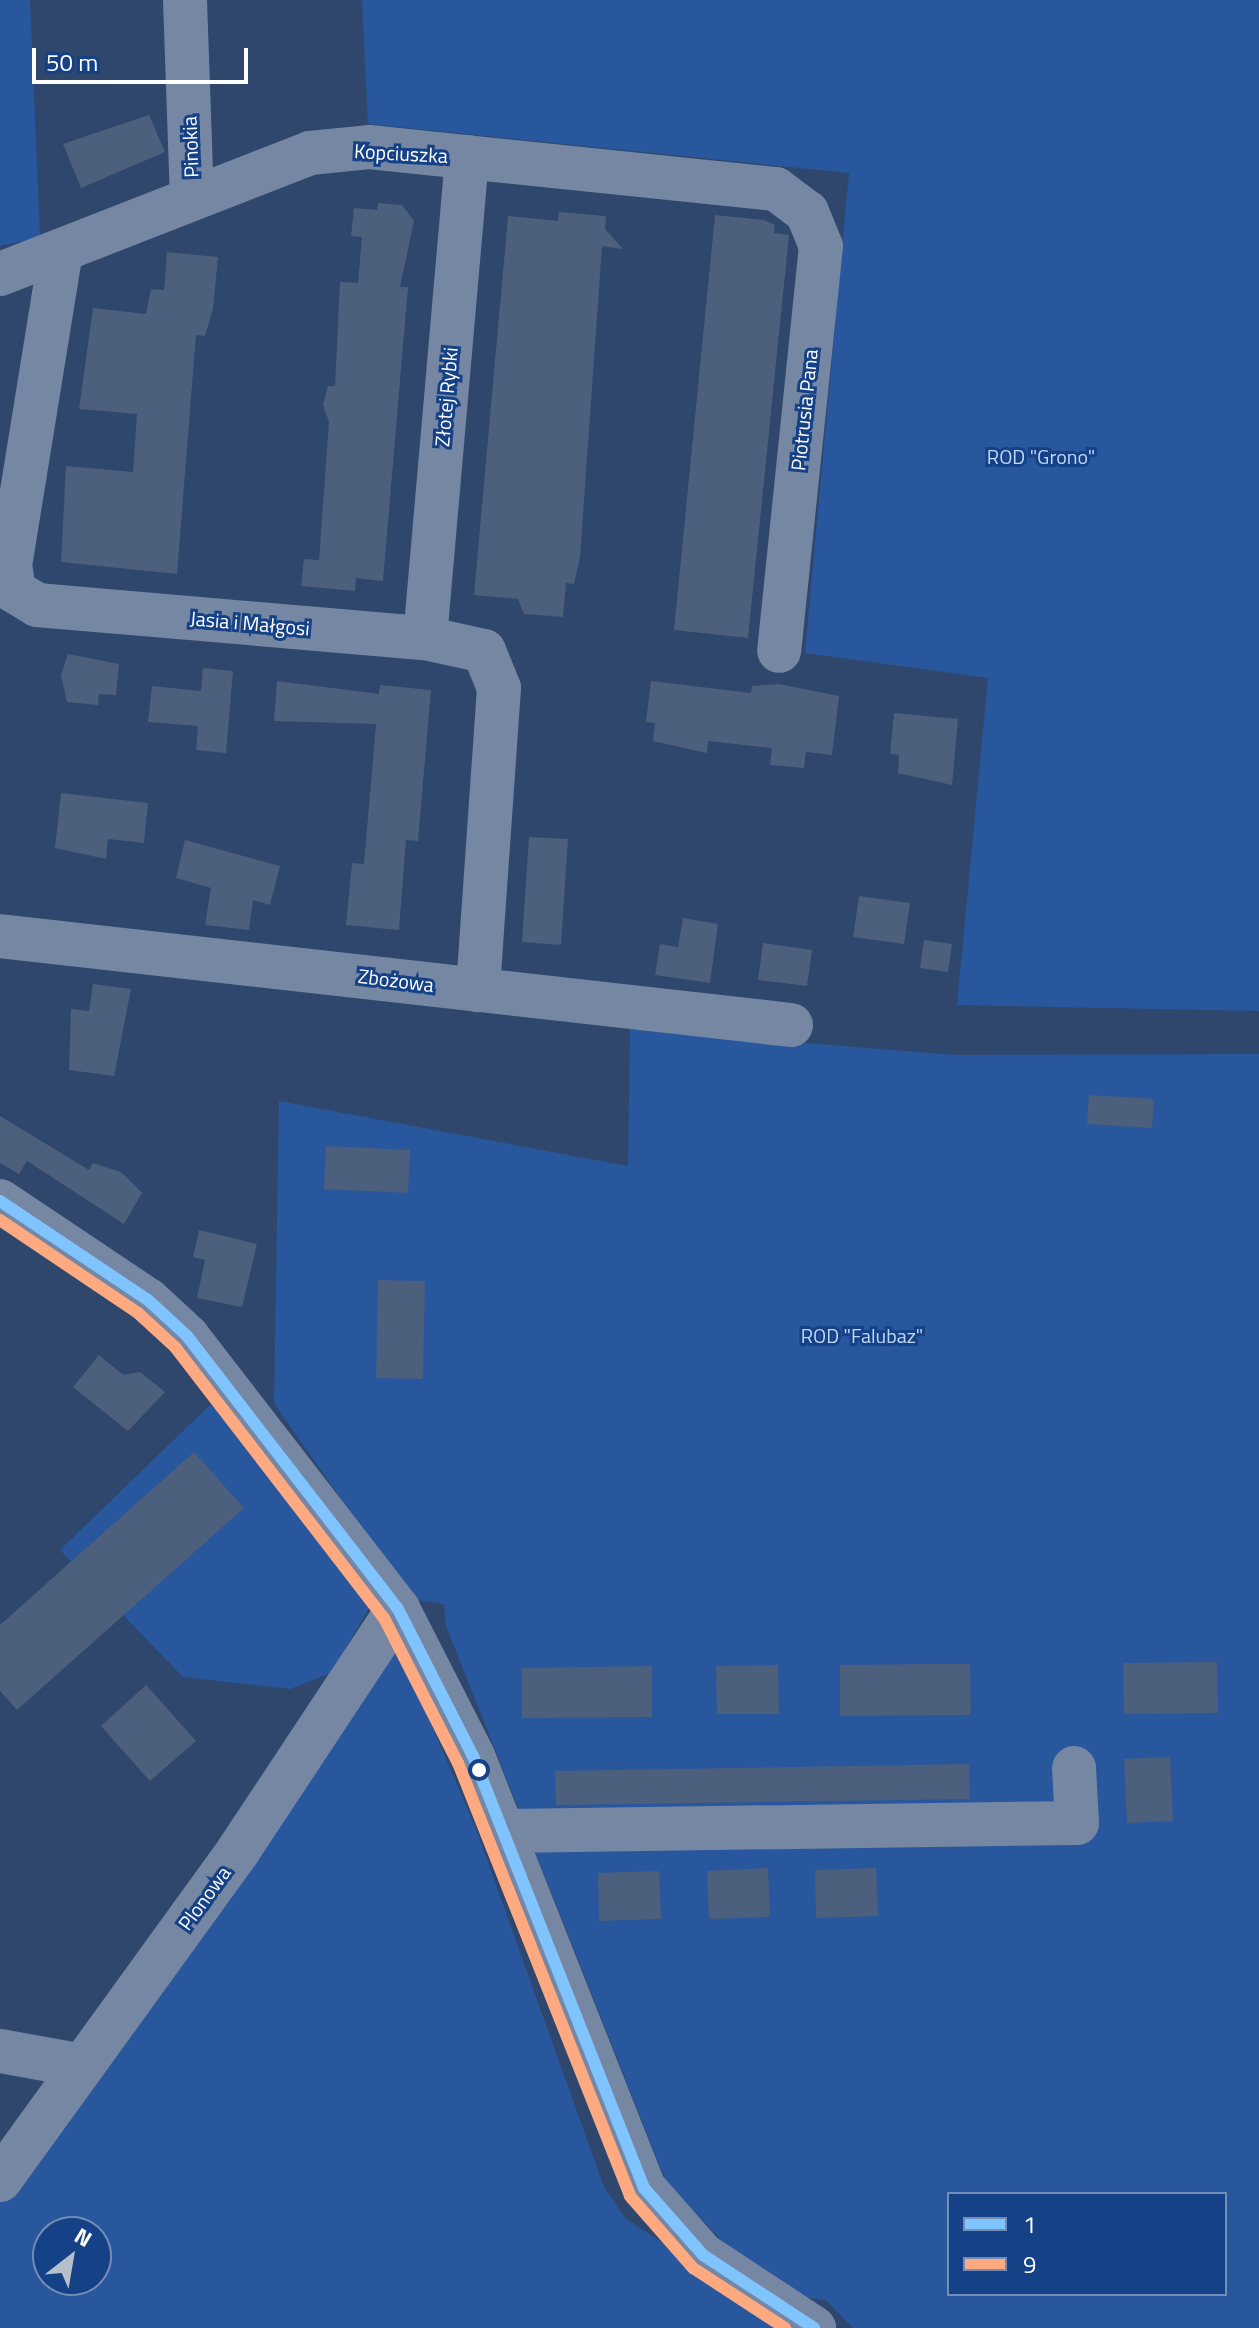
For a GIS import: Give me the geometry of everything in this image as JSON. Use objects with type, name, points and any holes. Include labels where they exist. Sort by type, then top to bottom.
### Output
[{"type":"street","name":"Pinokia","points":[[185,0],[192,197]]},
{"type":"street","name":"Kopciuszka","points":[[0,274],[60,257],[192,197],[310,153],[369,147],[776,189]]},
{"type":"street","name":"Złotej Rybki","points":[[425,638],[467,157]]},
{"type":"street","name":"Piotrusia Pana","points":[[776,189],[807,212],[821,246],[779,651]]},
{"type":"street","name":"Jasia i Małgosi","points":[[60,257],[10,565],[14,591],[37,605],[425,638],[484,651],[499,688],[478,990]]},
{"type":"street","name":"Zbożowa","points":[[0,936],[791,1025]]},
{"type":"street","points":[[0,1201],[138,1292],[187,1336],[398,1609],[503,1831],[644,2188],[703,2255],[814,2328]]},
{"type":"street","name":"Plonowa","points":[[0,2180],[78,2065],[238,1851],[398,1609]]},
{"type":"street","points":[[503,1831],[1077,1823],[1074,1768]]},
{"type":"street","points":[[0,2051],[78,2065]]},
{"type":"green space","points":[[0,0],[30,0],[40,237],[0,246]]},
{"type":"green space","name":"ROD \"Grono\"","points":[[362,0],[1259,0],[1259,1011],[957,1005],[988,678],[805,653],[849,173],[368,124]]},
{"type":"green space","name":"ROD \"Falubaz\"","points":[[630,1029],[955,1055],[1259,1054],[1259,2328],[853,2328],[826,2300],[802,2297],[732,2251],[666,2182],[446,1626],[444,1604],[411,1599],[274,1403],[279,1101],[628,1166]]},
{"type":"green space","points":[[217,1398],[373,1601],[331,1673],[290,1689],[183,1677],[60,1550]]},
{"type":"green space","points":[[397,1644],[476,1829],[604,2187],[625,2218],[791,2328],[0,2328],[0,2200]]},
{"type":"building","points":[[149,115],[165,152],[81,188],[63,144]]},
{"type":"building","points":[[378,203],[402,205],[414,221],[400,287],[408,287],[383,581],[356,578],[355,591],[301,586],[304,559],[319,560],[329,422],[323,405],[328,386],[335,386],[340,282],[358,283],[362,237],[351,236],[354,208],[377,210]]},
{"type":"building","points":[[559,212],[606,216],[605,229],[623,249],[602,246],[580,557],[574,584],[566,583],[563,617],[524,614],[518,599],[474,595],[508,216],[558,221]]},
{"type":"building","points":[[715,215],[764,220],[775,225],[774,233],[789,235],[748,638],[674,630]]},
{"type":"building","points":[[167,252],[218,257],[213,309],[205,336],[196,335],[177,574],[61,562],[66,466],[133,472],[137,414],[79,409],[93,308],[146,314],[151,289],[164,290]]},
{"type":"building","points":[[68,654],[119,664],[116,695],[99,694],[98,705],[67,702],[61,675]]},
{"type":"building","points":[[203,668],[233,671],[226,753],[196,750],[198,726],[148,722],[152,686],[201,691]]},
{"type":"building","points":[[277,681],[379,694],[380,685],[431,690],[418,841],[406,840],[399,930],[346,925],[352,863],[364,864],[376,724],[274,721]]},
{"type":"building","points":[[651,681],[751,693],[752,686],[779,684],[839,696],[832,755],[806,752],[804,768],[770,765],[772,748],[708,741],[707,753],[653,741],[655,723],[646,722]]},
{"type":"building","points":[[894,713],[958,719],[952,785],[898,773],[899,755],[890,754]]},
{"type":"building","points":[[61,793],[148,803],[144,843],[108,839],[106,859],[55,848]]},
{"type":"building","points":[[529,837],[568,839],[561,945],[522,942]]},
{"type":"building","points":[[185,840],[280,866],[270,905],[253,900],[249,930],[205,925],[211,888],[176,878]]},
{"type":"building","points":[[859,896],[910,903],[904,944],[853,937]]},
{"type":"building","points":[[683,918],[718,924],[710,983],[655,975],[660,944],[678,947]]},
{"type":"building","points":[[924,940],[952,944],[948,972],[920,968]]},
{"type":"building","points":[[763,943],[812,950],[807,986],[758,980]]},
{"type":"building","points":[[93,984],[131,989],[114,1076],[69,1070],[71,1009],[89,1011]]},
{"type":"building","points":[[1089,1095],[1154,1099],[1152,1128],[1087,1124]]},
{"type":"building","points":[[0,1116],[89,1170],[93,1163],[121,1172],[142,1193],[124,1224],[27,1161],[19,1174],[0,1163]]},
{"type":"building","points":[[326,1146],[410,1150],[408,1193],[324,1189]]},
{"type":"building","points":[[199,1230],[257,1244],[242,1307],[197,1298],[205,1260],[193,1257]]},
{"type":"building","points":[[378,1280],[425,1281],[423,1379],[376,1378]]},
{"type":"building","points":[[99,1355],[123,1375],[140,1372],[165,1392],[128,1431],[73,1387]]},
{"type":"building","points":[[194,1452],[244,1508],[17,1710],[0,1691],[0,1625]]},
{"type":"building","points":[[1217,1662],[1218,1713],[1124,1714],[1123,1663]]},
{"type":"building","points":[[970,1664],[971,1715],[840,1716],[840,1665]]},
{"type":"building","points":[[778,1665],[779,1714],[717,1714],[716,1666]]},
{"type":"building","points":[[652,1666],[652,1717],[522,1718],[522,1668]]},
{"type":"building","points":[[146,1685],[196,1741],[150,1781],[101,1726]]},
{"type":"building","points":[[1170,1757],[1173,1821],[1127,1823],[1124,1759]]},
{"type":"building","points":[[969,1764],[970,1799],[556,1805],[555,1771]]},
{"type":"building","points":[[768,1868],[770,1917],[709,1919],[707,1871]]},
{"type":"building","points":[[876,1868],[878,1916],[816,1918],[815,1870]]},
{"type":"building","points":[[659,1871],[661,1919],[599,1921],[598,1873]]},
{"type":"transit line","name":"1","points":[[0,1201],[148,1300],[187,1336],[398,1609],[473,1756],[644,2188],[703,2255],[814,2328]]},
{"type":"transit line","name":"9","points":[[0,1220],[138,1313],[175,1347],[384,1618],[458,1763],[630,2196],[693,2268],[785,2328]]}]
